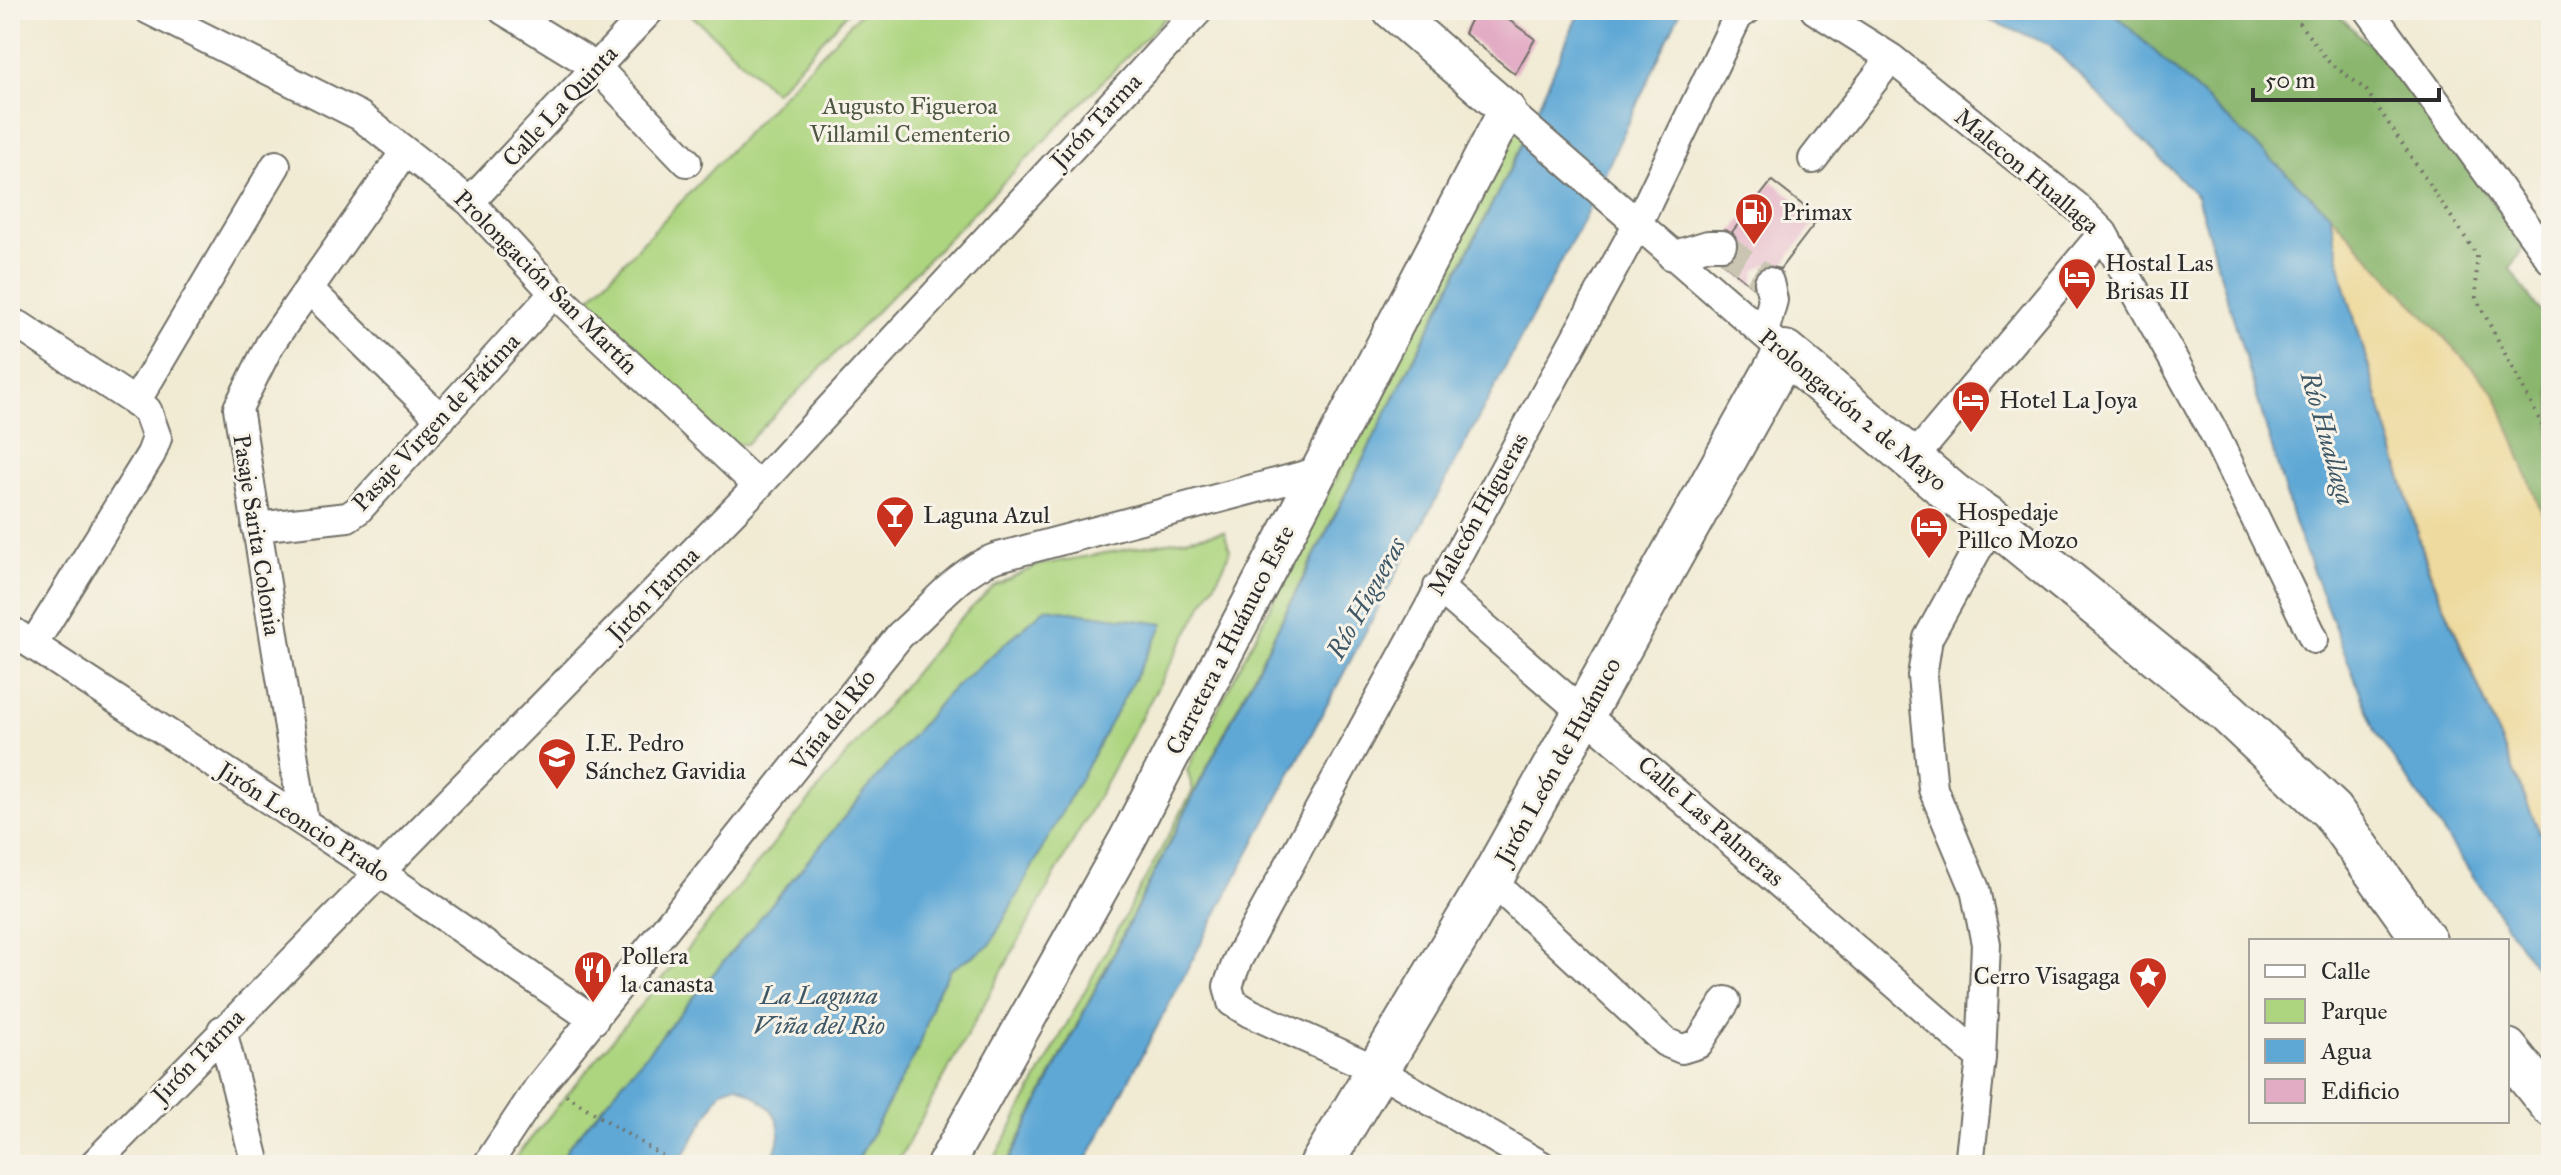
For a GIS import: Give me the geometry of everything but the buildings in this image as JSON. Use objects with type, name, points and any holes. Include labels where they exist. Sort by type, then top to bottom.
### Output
[{"type":"highway","name":"Prolongación 2 de Mayo","points":[[1775,343],[1912,460],[1993,521],[2227,712],[2332,811],[2424,939]]},
{"type":"highway","name":"Jirón León de Huánuco","points":[[1321,1165],[1491,880],[1586,712],[1775,343]]},
{"type":"highway","points":[[2509,1052],[2551,1105]]},
{"type":"main road","points":[[1391,10],[1516,118]]},
{"type":"main road","name":"Carretera a Huánuco Este","points":[[945,1165],[1127,840],[1317,472],[1516,118]]},
{"type":"street","name":"Prolongación San Martín","points":[[149,10],[360,116],[470,202],[554,293],[758,486]]},
{"type":"street","points":[[503,10],[596,67],[687,162]]},
{"type":"street","name":"Calle La Quinta","points":[[470,202],[650,10]]},
{"type":"street","name":"Jirón Tarma","points":[[93,1165],[758,486],[1199,10]]},
{"type":"street","name":"Malecón Higueras","points":[[1377,1070],[1250,1013],[1232,1002],[1228,986],[1238,959],[1633,222],[1738,16],[1747,10]]},
{"type":"street","name":"Malecon Huallaga","points":[[1815,10],[1891,58],[2076,206],[2103,233],[2212,429],[2314,639]]},
{"type":"street","points":[[2371,10],[2551,260]]},
{"type":"street","points":[[1813,159],[1891,58]]},
{"type":"street","name":"Prolongación 2 de Mayo","points":[[1516,118],[1775,343]]},
{"type":"street","name":"Pasaje Sarita Colonia","points":[[304,822],[238,408],[270,344],[311,291],[404,153]]},
{"type":"street","points":[[135,403],[276,165]]},
{"type":"street","points":[[1912,460],[2103,233]]},
{"type":"street","points":[[1672,256],[1708,245],[1722,245]]},
{"type":"street","points":[[1769,282],[1775,343]]},
{"type":"street","points":[[311,291],[441,419]]},
{"type":"street","name":"Pasaje Virgen de Fátima","points":[[256,527],[348,517],[358,510],[554,293]]},
{"type":"street","points":[[10,324],[20,326],[147,410],[157,438],[151,454],[22,638]]},
{"type":"street","name":"Viña del Río","points":[[487,1165],[544,1081],[900,635],[980,564],[1317,472]]},
{"type":"street","points":[[1969,1165],[1981,1058],[1986,944],[1975,889],[1933,789],[1922,676],[1928,638],[1993,521]]},
{"type":"street","name":"Calle Las Palmeras","points":[[1438,587],[1586,712],[1981,1058]]},
{"type":"street","name":"Jirón Leoncio Prado","points":[[22,638],[381,873],[594,1020]]},
{"type":"street","points":[[1491,880],[1665,1042],[1682,1049],[1698,1044],[1726,1001]]},
{"type":"street","points":[[222,1030],[256,1165]]},
{"type":"street","points":[[1377,1070],[1541,1165]]},
{"type":"path","points":[[2289,10],[2328,61],[2366,90],[2477,255],[2476,298],[2551,442]]},
{"type":"path","points":[[544,1081],[676,1165]]},
{"type":"green space","points":[[686,10],[850,10],[775,92]]},
{"type":"green space","name":"Augusto Figueroa Villamil Cementerio","points":[[863,10],[1173,10],[746,444],[730,444],[585,303]]},
{"type":"green space","points":[[2110,10],[2333,10],[2381,56],[2525,244],[2510,269],[2551,327],[2551,537],[2496,394],[2330,214]]},
{"type":"green space","points":[[1513,130],[1529,130],[1006,1165],[991,1165],[1193,790],[1187,770]]},
{"type":"green space","points":[[1224,532],[1230,550],[1224,566],[896,1165],[855,1165],[920,1045],[934,998],[950,970],[990,945],[1163,624],[1046,608],[947,694],[567,1149],[561,1165],[509,1165],[953,626],[994,586],[1039,565]]},
{"type":"sand","points":[[2330,214],[2496,394],[2551,537],[2551,843],[2539,831],[2428,566],[2344,283]]},
{"type":"water","name":"Río Higueras","points":[[1580,10],[1681,10],[1582,222],[1084,1165],[1007,1165],[1516,157]]},
{"type":"water","name":"Río Huallaga","points":[[1963,10],[2110,10],[2330,214],[2344,283],[2427,566],[2539,831],[2551,843],[2551,991],[2376,733],[2295,525],[2197,196],[2049,44]]},
{"type":"water","name":"La Laguna Viña del Rio","points":[[1046,608],[1164,624],[990,945],[950,970],[934,998],[920,1045],[855,1165],[769,1165],[779,1137],[776,1117],[762,1101],[737,1085],[722,1090],[678,1165],[561,1165],[567,1149],[947,694]]},
{"type":"tunnel","points":[[1722,245],[1769,282]]},
{"type":"place","name":"Primax","points":[[1754,246]]},
{"type":"place","name":"Hostal Las Brisas II","points":[[2077,311]]},
{"type":"place","name":"Hotel La Joya","points":[[1971,434]]},
{"type":"place","name":"Laguna Azul","points":[[895,549]]},
{"type":"place","name":"Hospedaje Pillco Mozo","points":[[1929,560]]},
{"type":"place","name":"I.E. Pedro Sánchez Gavidia","points":[[557,791]]},
{"type":"place","name":"Pollera la canasta","points":[[593,1004]]},
{"type":"place","name":"Cerro Visagaga","points":[[2148,1010]]}]
